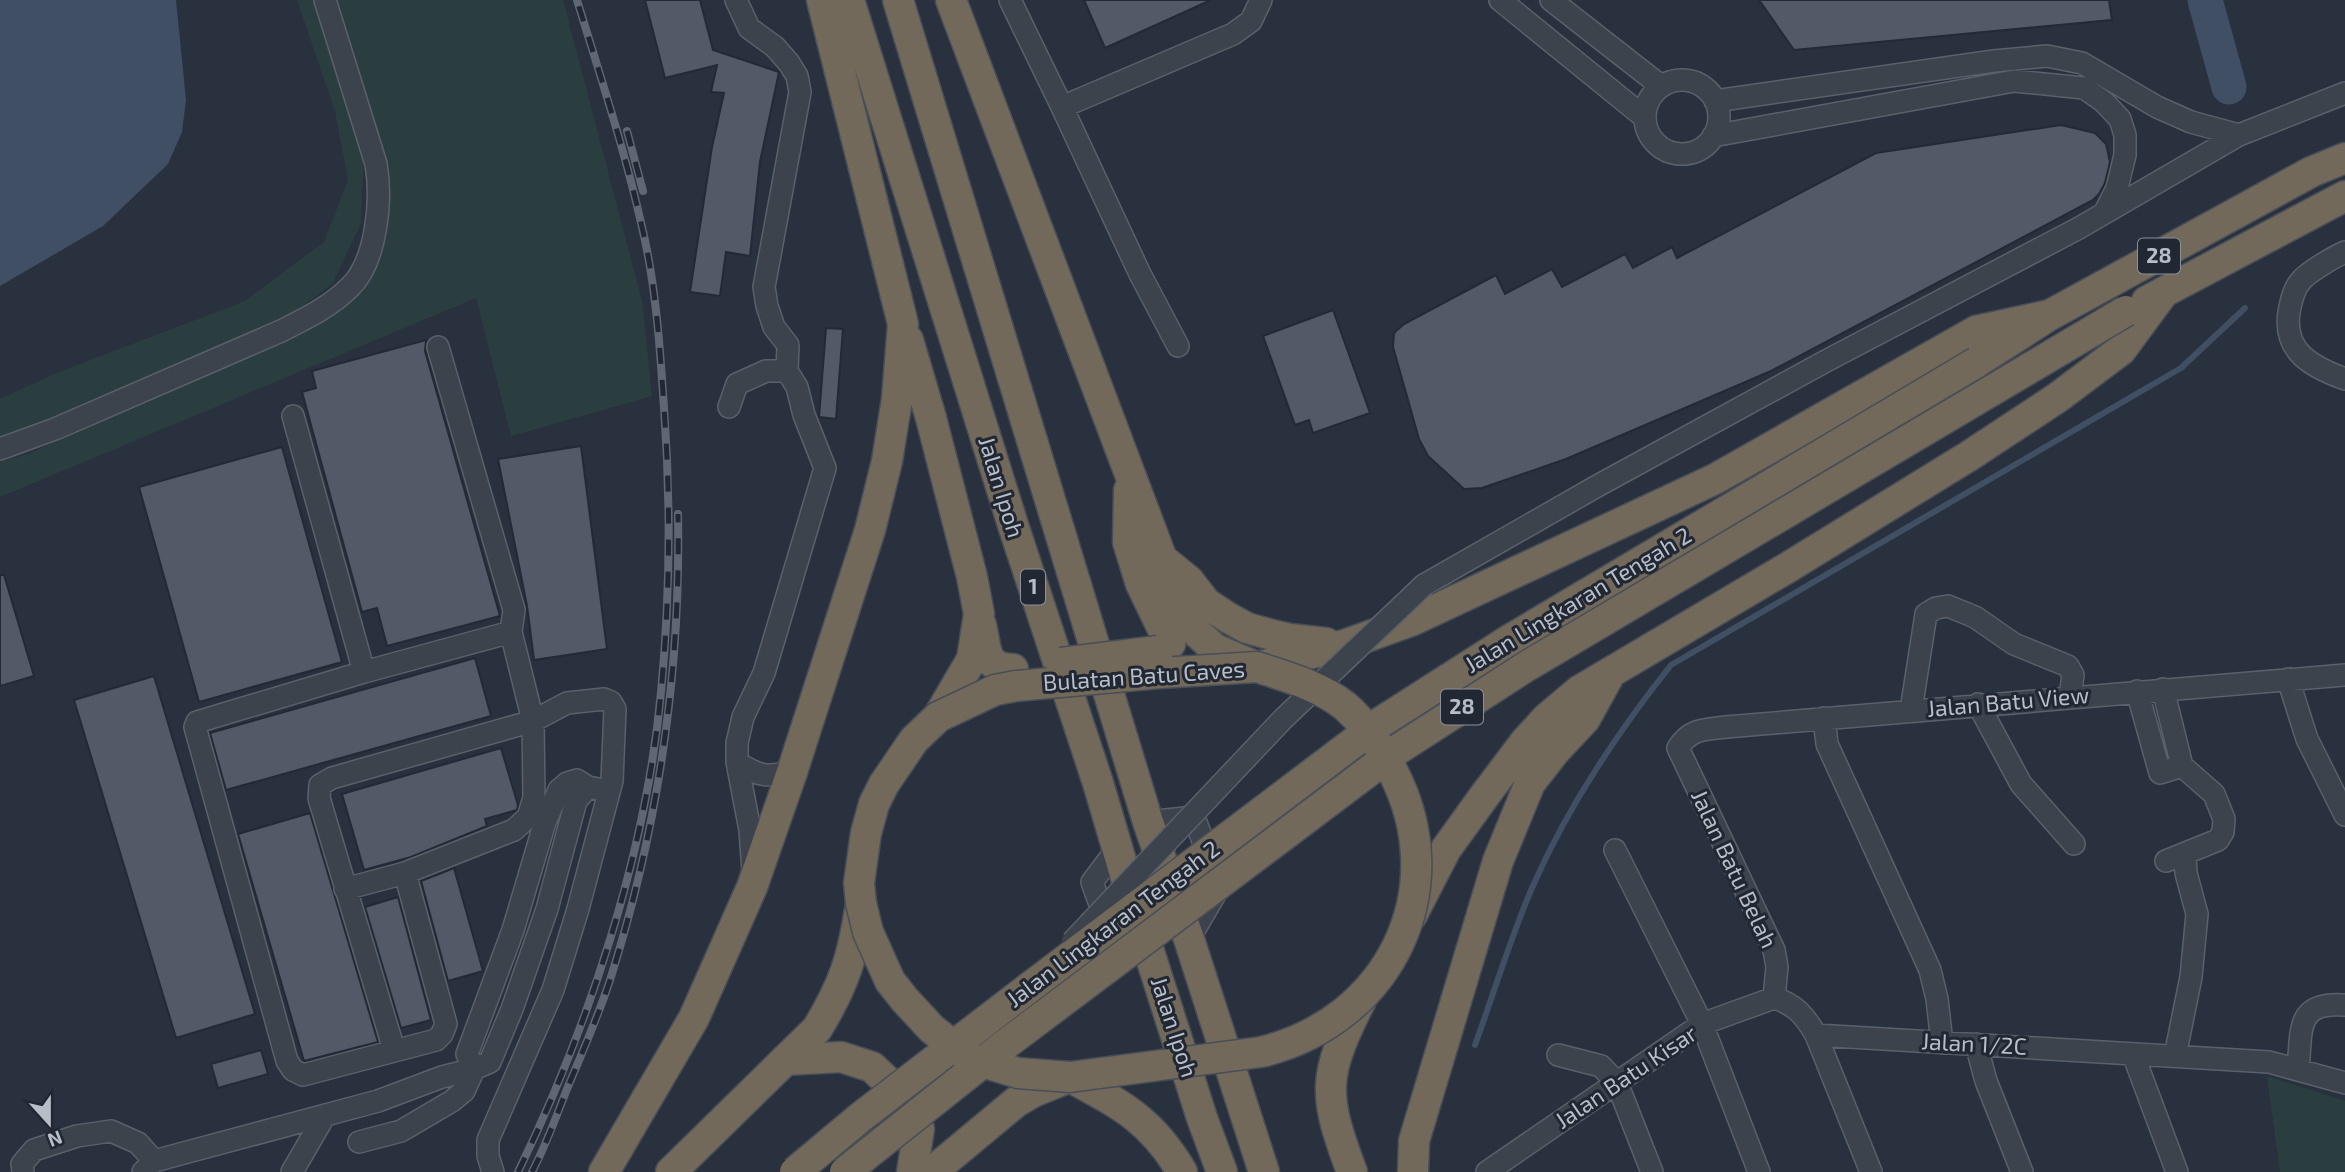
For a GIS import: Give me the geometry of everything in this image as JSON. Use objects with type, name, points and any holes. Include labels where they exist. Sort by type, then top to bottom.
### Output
[{"type":"highway","points":[[822,0],[903,324],[931,418],[972,577],[990,663],[996,667],[1013,669],[1165,650],[1170,644],[1141,583],[1128,542],[1129,472]]},
{"type":"highway","name":"Jalan Ipoh","points":[[849,0],[1013,526],[1098,783],[1202,1118],[1222,1172]]},
{"type":"highway","name":"Jalan Ipoh","points":[[898,0],[1148,822],[1189,939],[1264,1172]]},
{"type":"highway","points":[[951,0],[1162,559],[1170,595],[1193,629],[1215,649],[1257,667],[1344,646],[1411,621],[1715,479],[1976,331],[2050,315]]},
{"type":"highway","name":"Jalan Lingkaran Tengah 2","points":[[795,1172],[862,1116],[1378,724],[1511,639],[1977,362],[2050,315],[2311,172],[2345,158]]},
{"type":"highway","name":"Jalan Lingkaran Tengah 2","points":[[845,1172],[1024,1030],[1397,750],[1527,666],[2126,312],[2345,196]]},
{"type":"highway","points":[[1407,925],[1446,849],[1525,742],[1547,718],[1579,691],[1957,463],[2057,398],[2121,350],[2163,293]]},
{"type":"highway","points":[[604,1172],[694,1017],[752,887],[870,530],[887,461],[897,399],[903,324]]},
{"type":"highway","points":[[1162,559],[1189,581],[1206,603],[1247,628],[1290,639],[1344,646]]},
{"type":"highway","points":[[939,717],[972,659],[979,614]]},
{"type":"highway","name":"Bulatan Batu Caves","points":[[1257,667],[1322,692],[1343,705],[1368,730],[1384,754],[1409,808],[1417,844],[1417,881],[1407,925],[1389,964],[1361,1000],[1324,1027],[1287,1046],[1261,1052],[1070,1077],[1018,1073],[969,1058],[932,1029],[890,981],[868,932],[861,903],[860,864],[874,804],[884,784],[914,740],[939,717],[995,690],[1016,686],[1257,667]]},
{"type":"highway","points":[[1413,1172],[1414,1141],[1512,822],[1530,783],[1585,719],[1611,672]]},
{"type":"highway","points":[[671,1172],[817,1029],[847,972],[861,903]]},
{"type":"highway","points":[[1352,1172],[1334,1120],[1331,1074],[1340,1042],[1361,1000]]},
{"type":"highway","points":[[785,1060],[841,1057],[872,1067],[907,1100],[919,1129],[912,1172]]},
{"type":"highway","points":[[932,1172],[1016,1102],[1032,1092],[1070,1077],[1137,1116],[1161,1139],[1182,1172]]},
{"type":"street","points":[[0,449],[55,429],[281,331],[334,301],[356,280],[366,261],[376,225],[379,181],[325,0]]},
{"type":"street","points":[[736,0],[749,28],[775,47],[797,76],[800,92],[764,287],[774,327],[788,345],[787,371],[797,387],[804,415],[825,468],[764,673],[743,717],[737,743],[737,762],[753,856],[752,887]]},
{"type":"street","points":[[1010,0],[1140,274],[1178,346]]},
{"type":"street","points":[[1062,107],[1233,34],[1251,21],[1261,0]]},
{"type":"street","points":[[1500,0],[1644,117],[1652,139],[1660,148],[1671,153],[1695,152],[1713,136],[1719,113],[1708,91],[1698,83],[1686,80],[1661,86],[1652,94],[1644,117]]},
{"type":"street","points":[[1551,0],[1661,86]]},
{"type":"street","points":[[1715,101],[1994,61],[2047,56],[2082,64],[2157,107],[2191,122],[2239,135]]},
{"type":"street","points":[[1713,136],[2014,81],[2084,88],[2104,102],[2120,119],[2125,135],[2123,166],[2117,188],[2105,212]]},
{"type":"street","points":[[1030,987],[1283,719],[1424,584],[1790,381],[2079,228],[2239,135],[2345,93]]},
{"type":"street","points":[[2345,253],[2300,280],[2291,299],[2287,327],[2295,349],[2318,370],[2345,379]]},
{"type":"street","points":[[345,889],[405,873],[514,830],[527,817],[534,798],[533,721],[511,632],[514,610],[438,347]]},
{"type":"street","points":[[729,407],[737,384],[766,371],[787,371]]},
{"type":"street","points":[[293,416],[364,671]]},
{"type":"street","points":[[1911,710],[1926,614],[1936,608],[1948,606],[1975,617],[2014,645],[2068,666],[2073,675],[2070,697]]},
{"type":"street","points":[[405,873],[446,1024],[442,1034],[436,1040],[303,1075],[293,1070],[287,1061],[195,727],[200,720],[364,671],[511,632]]},
{"type":"street","name":"Jalan Batu View","points":[[1678,748],[1685,737],[1698,730],[1978,704],[2345,675]]},
{"type":"street","points":[[2288,679],[2307,739],[2345,815]]},
{"type":"street","points":[[2163,689],[2182,766],[2214,794],[2224,819],[2223,832],[2218,840],[2175,857],[2186,873],[2197,914],[2190,977],[2175,1056]]},
{"type":"street","points":[[2137,691],[2160,773],[2182,766]]},
{"type":"street","points":[[394,1050],[319,798],[320,785],[332,778],[533,721],[567,703],[604,699],[611,702],[615,709],[616,722],[579,909],[553,989],[488,1140],[488,1156],[494,1172]]},
{"type":"street","points":[[1978,704],[2021,784],[2074,844]]},
{"type":"street","points":[[1824,718],[1827,744],[1930,970],[1937,999],[1942,1043]]},
{"type":"street","name":"Jalan Batu Belah","points":[[1678,748],[1774,950],[1777,967],[1774,998]]},
{"type":"street","points":[[737,762],[751,772],[764,776],[792,772]]},
{"type":"street","points":[[23,1172],[22,1164],[34,1150],[77,1136],[111,1131],[138,1143],[148,1166],[378,1101],[490,1062],[512,1009],[547,909],[576,801],[601,794]]},
{"type":"street","points":[[1148,822],[1194,817],[1220,886],[1189,939]]},
{"type":"street","points":[[1615,850],[1702,1024],[1759,1172]]},
{"type":"street","points":[[1774,998],[1796,1007],[1816,1035],[1871,1172]]},
{"type":"street","name":"Jalan Batu Kisar","points":[[1487,1172],[1702,1024],[1774,998]]},
{"type":"street","points":[[2298,1069],[2303,1021],[2310,1010],[2326,1003],[2345,1005]]},
{"type":"street","name":"Jalan 1/2C","points":[[1816,1035],[2269,1062],[2345,1083]]},
{"type":"street","points":[[1976,1044],[1986,1081],[2022,1172]]},
{"type":"street","points":[[2133,1054],[2177,1172]]},
{"type":"street","points":[[1558,1055],[1601,1066],[1616,1083],[1652,1172]]},
{"type":"street","points":[[359,1142],[401,1131],[452,1101],[464,1091],[474,1069]]},
{"type":"street","points":[[292,1172],[325,1115]]},
{"type":"shaded area","points":[[297,0],[315,0],[364,149],[361,223],[333,283],[291,315],[24,434],[0,441],[0,399],[59,372],[245,301],[324,242],[348,180],[335,111]]},
{"type":"shaded area","points":[[337,0],[563,0],[642,301],[652,396],[511,436],[476,298],[0,497],[0,462],[31,453],[332,316],[380,253],[388,171]]},
{"type":"shaded area","points":[[2267,1076],[2345,1101],[2345,1172],[2280,1172]]},
{"type":"water","points":[[0,0],[176,0],[186,100],[182,132],[168,164],[103,226],[0,286]]},
{"type":"building","points":[[645,0],[700,0],[713,50],[779,72],[760,162],[750,256],[726,252],[720,296],[690,292],[712,147],[724,93],[711,92],[717,65],[665,78]]},
{"type":"building","points":[[1084,0],[1211,0],[1105,48]]},
{"type":"building","points":[[1759,0],[2109,0],[2112,20],[1794,50]]},
{"type":"building","points":[[2061,125],[2095,133],[2106,144],[2110,162],[2105,183],[2093,200],[1771,371],[1566,459],[1482,488],[1464,489],[1428,456],[1419,439],[1393,347],[1394,333],[1404,324],[1496,275],[1505,294],[1552,269],[1562,287],[1625,254],[1633,268],[1672,247],[1677,258],[1876,153]]},
{"type":"building","points":[[1333,310],[1370,413],[1313,433],[1309,420],[1295,425],[1263,336]]},
{"type":"building","points":[[826,328],[843,329],[836,419],[819,417]]},
{"type":"building","points":[[426,340],[425,351],[500,616],[387,646],[377,608],[362,612],[302,392],[316,388],[312,371]]},
{"type":"building","points":[[581,446],[607,649],[534,660],[527,606],[498,459]]},
{"type":"building","points":[[282,447],[342,662],[199,702],[139,487]]},
{"type":"building","points":[[0,575],[4,575],[34,676],[0,686]]},
{"type":"building","points":[[475,658],[491,716],[226,790],[210,733]]},
{"type":"building","points":[[154,676],[255,1014],[176,1038],[74,700]]},
{"type":"building","points":[[501,748],[518,805],[517,810],[485,819],[487,826],[411,857],[364,870],[342,794]]},
{"type":"building","points":[[310,813],[378,1042],[304,1061],[238,834]]},
{"type":"building","points":[[454,868],[483,971],[448,981],[421,881]]},
{"type":"building","points":[[398,897],[431,1020],[401,1028],[365,907]]},
{"type":"building","points":[[261,1050],[268,1074],[218,1088],[211,1064]]},
{"type":"waterway","points":[[2205,0],[2229,87]]},
{"type":"waterway","points":[[1475,1045],[1509,946],[1546,858],[1594,772],[1671,665],[2181,368],[2245,308]]},
{"type":"railway","points":[[518,1172],[568,1058],[590,999],[628,877],[653,753],[666,621],[668,479],[654,294],[647,249],[628,170],[577,0]]},
{"type":"railway","points":[[627,131],[643,191]]},
{"type":"railway","points":[[532,1172],[605,994],[641,866],[663,750],[670,691],[678,573],[678,514]]}]
